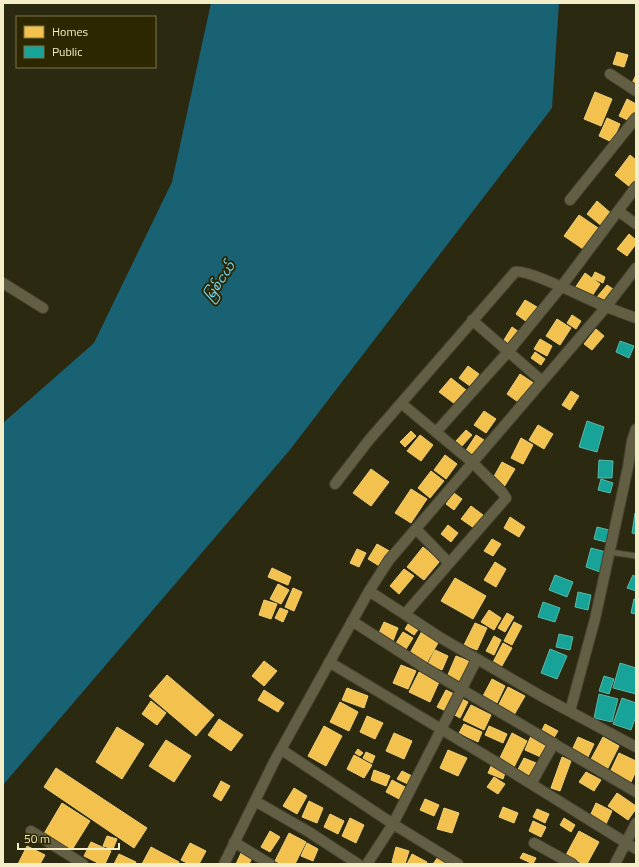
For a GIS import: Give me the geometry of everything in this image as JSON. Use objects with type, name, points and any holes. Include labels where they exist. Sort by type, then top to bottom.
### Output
[{"type":"street","points":[[610,74],[636,91]]},
{"type":"street","points":[[570,200],[636,118]]},
{"type":"street","points":[[436,432],[508,352],[561,287],[636,187]]},
{"type":"street","points":[[618,211],[636,224]]},
{"type":"street","points":[[224,864],[274,762],[369,591],[389,560],[606,307],[636,268]]},
{"type":"street","points":[[335,484],[369,440],[512,274],[517,271],[538,277],[606,307],[636,318]]},
{"type":"street","points":[[3,283],[43,308]]},
{"type":"street","points":[[472,320],[542,381]]},
{"type":"street","points":[[401,404],[473,463],[502,492],[506,498],[405,614]]},
{"type":"street","points":[[570,711],[595,619],[632,441],[636,429]]},
{"type":"street","points":[[416,529],[449,563]]},
{"type":"street","points":[[369,591],[477,660],[636,747]]},
{"type":"street","points":[[352,622],[636,792]]},
{"type":"street","points":[[368,864],[393,824],[477,660]]},
{"type":"street","points":[[330,662],[636,849]]},
{"type":"street","points":[[531,784],[554,743]]},
{"type":"street","points":[[282,750],[393,824],[458,864]]},
{"type":"street","points":[[255,802],[310,832],[358,864]]},
{"type":"street","points":[[615,864],[636,823]]},
{"type":"street","points":[[31,832],[83,864]]},
{"type":"street","points":[[234,842],[270,864]]},
{"type":"street","points":[[534,843],[572,864]]},
{"type":"lane","points":[[610,552],[636,556]]},
{"type":"water","name":"မြစ်ငယ်","points":[[211,3],[559,3],[552,108],[289,451],[3,785],[3,423],[94,343],[172,182]]},
{"type":"building: Homes","points":[[617,52],[628,55],[624,67],[613,64]]},
{"type":"building: Homes","points":[[636,75],[636,85],[632,83]]},
{"type":"building: Homes","points":[[595,92],[612,99],[601,126],[584,119]]},
{"type":"building: Homes","points":[[627,99],[636,104],[636,114],[632,122],[619,116]]},
{"type":"building: Homes","points":[[607,118],[620,124],[612,142],[599,136]]},
{"type":"building: Homes","points":[[630,155],[636,160],[636,179],[630,187],[615,175]]},
{"type":"building: Homes","points":[[597,201],[613,215],[603,227],[587,214]]},
{"type":"building: Homes","points":[[579,215],[601,230],[586,251],[564,236]]},
{"type":"building: Homes","points":[[629,234],[636,240],[636,244],[627,256],[617,249]]},
{"type":"building: Homes","points":[[595,272],[605,277],[603,283],[592,278]]},
{"type":"building: Homes","points":[[585,273],[600,284],[590,299],[575,288]]},
{"type":"building: Homes","points":[[607,285],[616,291],[607,304],[597,297]]},
{"type":"building: Homes","points":[[525,300],[537,307],[527,322],[516,314]]},
{"type":"building: Homes","points":[[572,315],[581,321],[576,329],[567,323]]},
{"type":"building: Homes","points":[[557,319],[571,328],[560,345],[546,336]]},
{"type":"building: Homes","points":[[512,327],[519,332],[511,345],[504,340]]},
{"type":"building: Homes","points":[[596,329],[604,336],[592,350],[584,344]]},
{"type":"building: Homes","points":[[540,339],[552,346],[547,356],[534,349]]},
{"type":"building: Homes","points":[[535,352],[545,359],[541,365],[531,358]]},
{"type":"building: Homes","points":[[468,366],[479,374],[470,386],[459,378]]},
{"type":"building: Homes","points":[[520,374],[535,384],[521,404],[507,394]]},
{"type":"building: Homes","points":[[451,378],[466,390],[455,404],[439,392]]},
{"type":"building: Homes","points":[[571,391],[579,396],[570,410],[562,405]]},
{"type":"building: Homes","points":[[484,411],[496,419],[486,433],[474,425]]},
{"type":"building: Homes","points":[[538,425],[553,434],[544,449],[529,440]]},
{"type":"building: Homes","points":[[466,430],[472,435],[461,447],[455,442]]},
{"type":"building: Homes","points":[[411,431],[416,436],[405,447],[400,442]]},
{"type":"building: Homes","points":[[420,435],[433,445],[421,461],[407,451]]},
{"type":"building: Homes","points":[[476,435],[484,440],[472,457],[465,452]]},
{"type":"building: Homes","points":[[521,438],[533,445],[523,464],[511,458]]},
{"type":"building: Homes","points":[[445,455],[457,464],[446,479],[434,470]]},
{"type":"building: Homes","points":[[502,462],[515,469],[504,487],[492,480]]},
{"type":"building: Homes","points":[[371,469],[389,482],[371,506],[353,493]]},
{"type":"building: Homes","points":[[431,471],[444,481],[430,498],[418,488]]},
{"type":"building: Homes","points":[[411,489],[427,499],[411,523],[395,513]]},
{"type":"building: Homes","points":[[454,493],[462,499],[454,510],[446,504]]},
{"type":"building: Homes","points":[[471,506],[483,515],[474,528],[461,519]]},
{"type":"building: Homes","points":[[510,517],[525,527],[519,537],[504,528]]},
{"type":"building: Homes","points":[[448,525],[458,533],[451,542],[441,534]]},
{"type":"building: Homes","points":[[492,539],[501,544],[493,556],[484,551]]},
{"type":"building: Homes","points":[[377,544],[391,552],[381,567],[368,559]]},
{"type":"building: Homes","points":[[423,547],[440,561],[424,580],[407,567]]},
{"type":"building: Homes","points":[[357,549],[366,553],[359,567],[350,563]]},
{"type":"building: Homes","points":[[495,562],[506,569],[496,587],[484,580]]},
{"type":"building: Homes","points":[[272,568],[291,577],[288,585],[268,577]]},
{"type":"building: Homes","points":[[404,569],[414,576],[399,594],[390,586]]},
{"type":"building: Homes","points":[[455,578],[486,596],[473,619],[441,601]]},
{"type":"building: Homes","points":[[278,584],[289,590],[281,604],[270,599]]},
{"type":"building: Homes","points":[[293,588],[302,592],[294,611],[285,607]]},
{"type":"building: Homes","points":[[264,600],[277,604],[271,619],[259,615]]},
{"type":"building: Homes","points":[[280,608],[288,611],[283,622],[275,618]]},
{"type":"building: Homes","points":[[489,610],[501,618],[494,630],[481,622]]},
{"type":"building: Homes","points":[[507,613],[514,617],[505,632],[498,628]]},
{"type":"building: Homes","points":[[410,621],[420,627],[414,635],[405,629]]},
{"type":"building: Homes","points":[[384,622],[398,628],[393,641],[378,635]]},
{"type":"building: Homes","points":[[514,622],[522,626],[512,645],[504,641]]},
{"type":"building: Homes","points":[[475,623],[487,628],[477,650],[464,645]]},
{"type":"building: Homes","points":[[422,631],[439,641],[426,664],[409,655]]},
{"type":"building: Homes","points":[[403,632],[413,638],[406,649],[396,643]]},
{"type":"building: Homes","points":[[494,636],[501,640],[494,655],[486,651]]},
{"type":"building: Homes","points":[[503,643],[512,648],[499,671],[491,666]]},
{"type":"building: Homes","points":[[435,650],[448,656],[442,670],[428,664]]},
{"type":"building: Homes","points":[[456,656],[471,662],[461,683],[447,677]]},
{"type":"building: Homes","points":[[264,661],[277,671],[264,686],[252,676]]},
{"type":"building: Homes","points":[[401,665],[416,671],[408,689],[393,683]]},
{"type":"building: Homes","points":[[419,672],[439,682],[430,702],[409,692]]},
{"type":"building: Homes","points":[[167,675],[214,715],[196,736],[149,696]]},
{"type":"building: Homes","points":[[492,679],[505,686],[497,703],[483,696]]},
{"type":"building: Homes","points":[[508,687],[525,696],[514,715],[498,706]]},
{"type":"building: Homes","points":[[347,688],[368,696],[364,708],[342,700]]},
{"type":"building: Homes","points":[[264,690],[284,703],[278,712],[258,700]]},
{"type":"building: Homes","points":[[446,690],[454,694],[446,711],[437,707]]},
{"type":"building: Homes","points":[[460,698],[468,702],[460,718],[453,714]]},
{"type":"building: Homes","points":[[151,701],[166,713],[157,725],[142,714]]},
{"type":"building: Homes","points":[[340,702],[358,712],[349,731],[330,722]]},
{"type":"building: Homes","points":[[471,705],[491,715],[484,730],[463,720]]},
{"type":"building: Homes","points":[[367,716],[383,723],[375,739],[360,732]]},
{"type":"building: Homes","points":[[219,719],[243,735],[231,751],[208,735]]},
{"type":"building: Homes","points":[[464,724],[482,732],[478,742],[459,733]]},
{"type":"building: Homes","points":[[545,724],[558,731],[553,739],[541,732]]},
{"type":"building: Homes","points":[[324,726],[342,736],[326,766],[308,756]]},
{"type":"building: Homes","points":[[489,726],[507,734],[503,743],[485,735]]},
{"type":"building: Homes","points":[[117,727],[144,744],[122,779],[96,762]]},
{"type":"building: Homes","points":[[394,733],[412,741],[404,759],[386,751]]},
{"type":"building: Homes","points":[[512,733],[527,741],[513,769],[498,762]]},
{"type":"building: Homes","points":[[531,736],[549,744],[543,758],[525,750]]},
{"type":"building: Homes","points":[[578,737],[594,744],[588,757],[572,750]]},
{"type":"building: Homes","points":[[603,737],[619,746],[607,770],[590,761]]},
{"type":"building: Homes","points":[[166,740],[191,756],[174,782],[149,766]]},
{"type":"building: Homes","points":[[358,749],[363,753],[360,756],[355,753]]},
{"type":"building: Homes","points":[[448,750],[467,758],[458,776],[440,768]]},
{"type":"building: Homes","points":[[366,752],[375,756],[372,763],[363,758]]},
{"type":"building: Homes","points":[[619,753],[636,761],[636,771],[631,782],[610,772]]},
{"type":"building: Homes","points":[[354,755],[372,765],[364,778],[347,769]]},
{"type":"building: Homes","points":[[562,757],[571,761],[560,791],[551,788]]},
{"type":"building: Homes","points":[[524,758],[536,763],[528,779],[516,773]]},
{"type":"building: Homes","points":[[492,764],[506,770],[503,779],[488,773]]},
{"type":"building: Homes","points":[[56,768],[147,828],[134,848],[44,787]]},
{"type":"building: Homes","points":[[374,770],[390,776],[386,786],[371,780]]},
{"type":"building: Homes","points":[[402,771],[412,776],[408,784],[397,779]]},
{"type":"building: Homes","points":[[586,772],[601,780],[594,791],[579,782]]},
{"type":"building: Homes","points":[[494,777],[505,784],[498,794],[487,787]]},
{"type":"building: Homes","points":[[392,780],[407,788],[401,800],[386,792]]},
{"type":"building: Homes","points":[[221,781],[230,786],[221,801],[213,796]]},
{"type":"building: Homes","points":[[294,788],[307,796],[297,814],[283,806]]},
{"type":"building: Homes","points":[[617,793],[636,806],[636,809],[628,820],[608,806]]},
{"type":"building: Homes","points":[[425,799],[439,805],[434,816],[420,810]]},
{"type":"building: Homes","points":[[309,801],[323,808],[317,823],[302,817]]},
{"type":"building: Homes","points":[[62,803],[90,821],[70,853],[42,837]]},
{"type":"building: Homes","points":[[596,803],[612,811],[606,824],[590,816]]},
{"type":"building: Homes","points":[[503,807],[518,813],[514,823],[499,817]]},
{"type":"building: Homes","points":[[444,808],[459,813],[452,833],[437,829]]},
{"type":"building: Homes","points":[[537,809],[549,814],[545,823],[533,817]]},
{"type":"building: Homes","points":[[330,814],[344,821],[338,834],[324,827]]},
{"type":"building: Homes","points":[[350,818],[364,825],[356,843],[342,836]]},
{"type":"building: Homes","points":[[564,818],[575,825],[571,832],[560,825]]},
{"type":"building: Homes","points":[[533,821],[546,827],[541,837],[529,831]]},
{"type":"building: Homes","points":[[270,831],[280,837],[270,852],[261,847]]},
{"type":"building: Homes","points":[[579,831],[599,842],[587,864],[583,864],[566,855]]},
{"type":"building: Homes","points":[[289,833],[306,842],[295,864],[282,864],[275,861]]},
{"type":"building: Homes","points":[[107,836],[117,839],[113,849],[103,846]]},
{"type":"building: Homes","points":[[91,842],[111,851],[105,864],[100,864],[84,856]]},
{"type":"building: Homes","points":[[190,843],[206,851],[199,864],[189,864],[181,860]]},
{"type":"building: Homes","points":[[307,843],[318,849],[313,861],[301,856]]},
{"type":"building: Homes","points":[[27,846],[45,855],[40,864],[18,864]]},
{"type":"building: Homes","points":[[151,847],[179,862],[178,864],[142,864]]},
{"type":"building: Homes","points":[[396,847],[409,851],[405,864],[392,862]]},
{"type":"building: Homes","points":[[242,851],[253,856],[249,864],[236,864]]},
{"type":"building: Homes","points":[[523,853],[536,858],[533,864],[520,858]]},
{"type":"building: Homes","points":[[119,854],[136,862],[135,864],[114,864]]},
{"type":"building: Homes","points":[[412,854],[427,862],[426,864],[407,864]]},
{"type":"building: Homes","points":[[438,857],[449,864],[433,864]]},
{"type":"building: Public","points":[[620,341],[634,346],[629,358],[616,352]]},
{"type":"building: Public","points":[[587,421],[604,427],[597,452],[579,447]]},
{"type":"building: Public","points":[[599,460],[613,461],[612,478],[598,478]]},
{"type":"building: Public","points":[[601,479],[613,483],[610,493],[598,490]]},
{"type":"building: Public","points":[[636,513],[636,534],[632,533]]},
{"type":"building: Public","points":[[597,527],[613,531],[610,543],[594,539]]},
{"type":"building: Public","points":[[591,548],[606,552],[600,572],[586,567]]},
{"type":"building: Public","points":[[555,575],[573,582],[567,597],[549,590]]},
{"type":"building: Public","points":[[633,575],[636,577],[636,591],[627,588]]},
{"type":"building: Public","points":[[578,592],[591,595],[588,610],[575,607]]},
{"type":"building: Public","points":[[634,599],[636,599],[636,614],[631,613]]},
{"type":"building: Public","points":[[543,602],[560,608],[555,622],[538,617]]},
{"type":"building: Public","points":[[559,634],[573,637],[570,650],[556,647]]},
{"type":"building: Public","points":[[550,649],[567,656],[557,679],[541,673]]},
{"type":"building: Public","points":[[620,663],[636,668],[636,694],[613,688]]},
{"type":"building: Public","points":[[604,676],[614,679],[609,694],[599,691]]},
{"type":"building: Public","points":[[599,694],[618,699],[612,722],[594,718]]},
{"type":"building: Public","points":[[622,698],[636,703],[636,716],[631,730],[613,724]]}]
